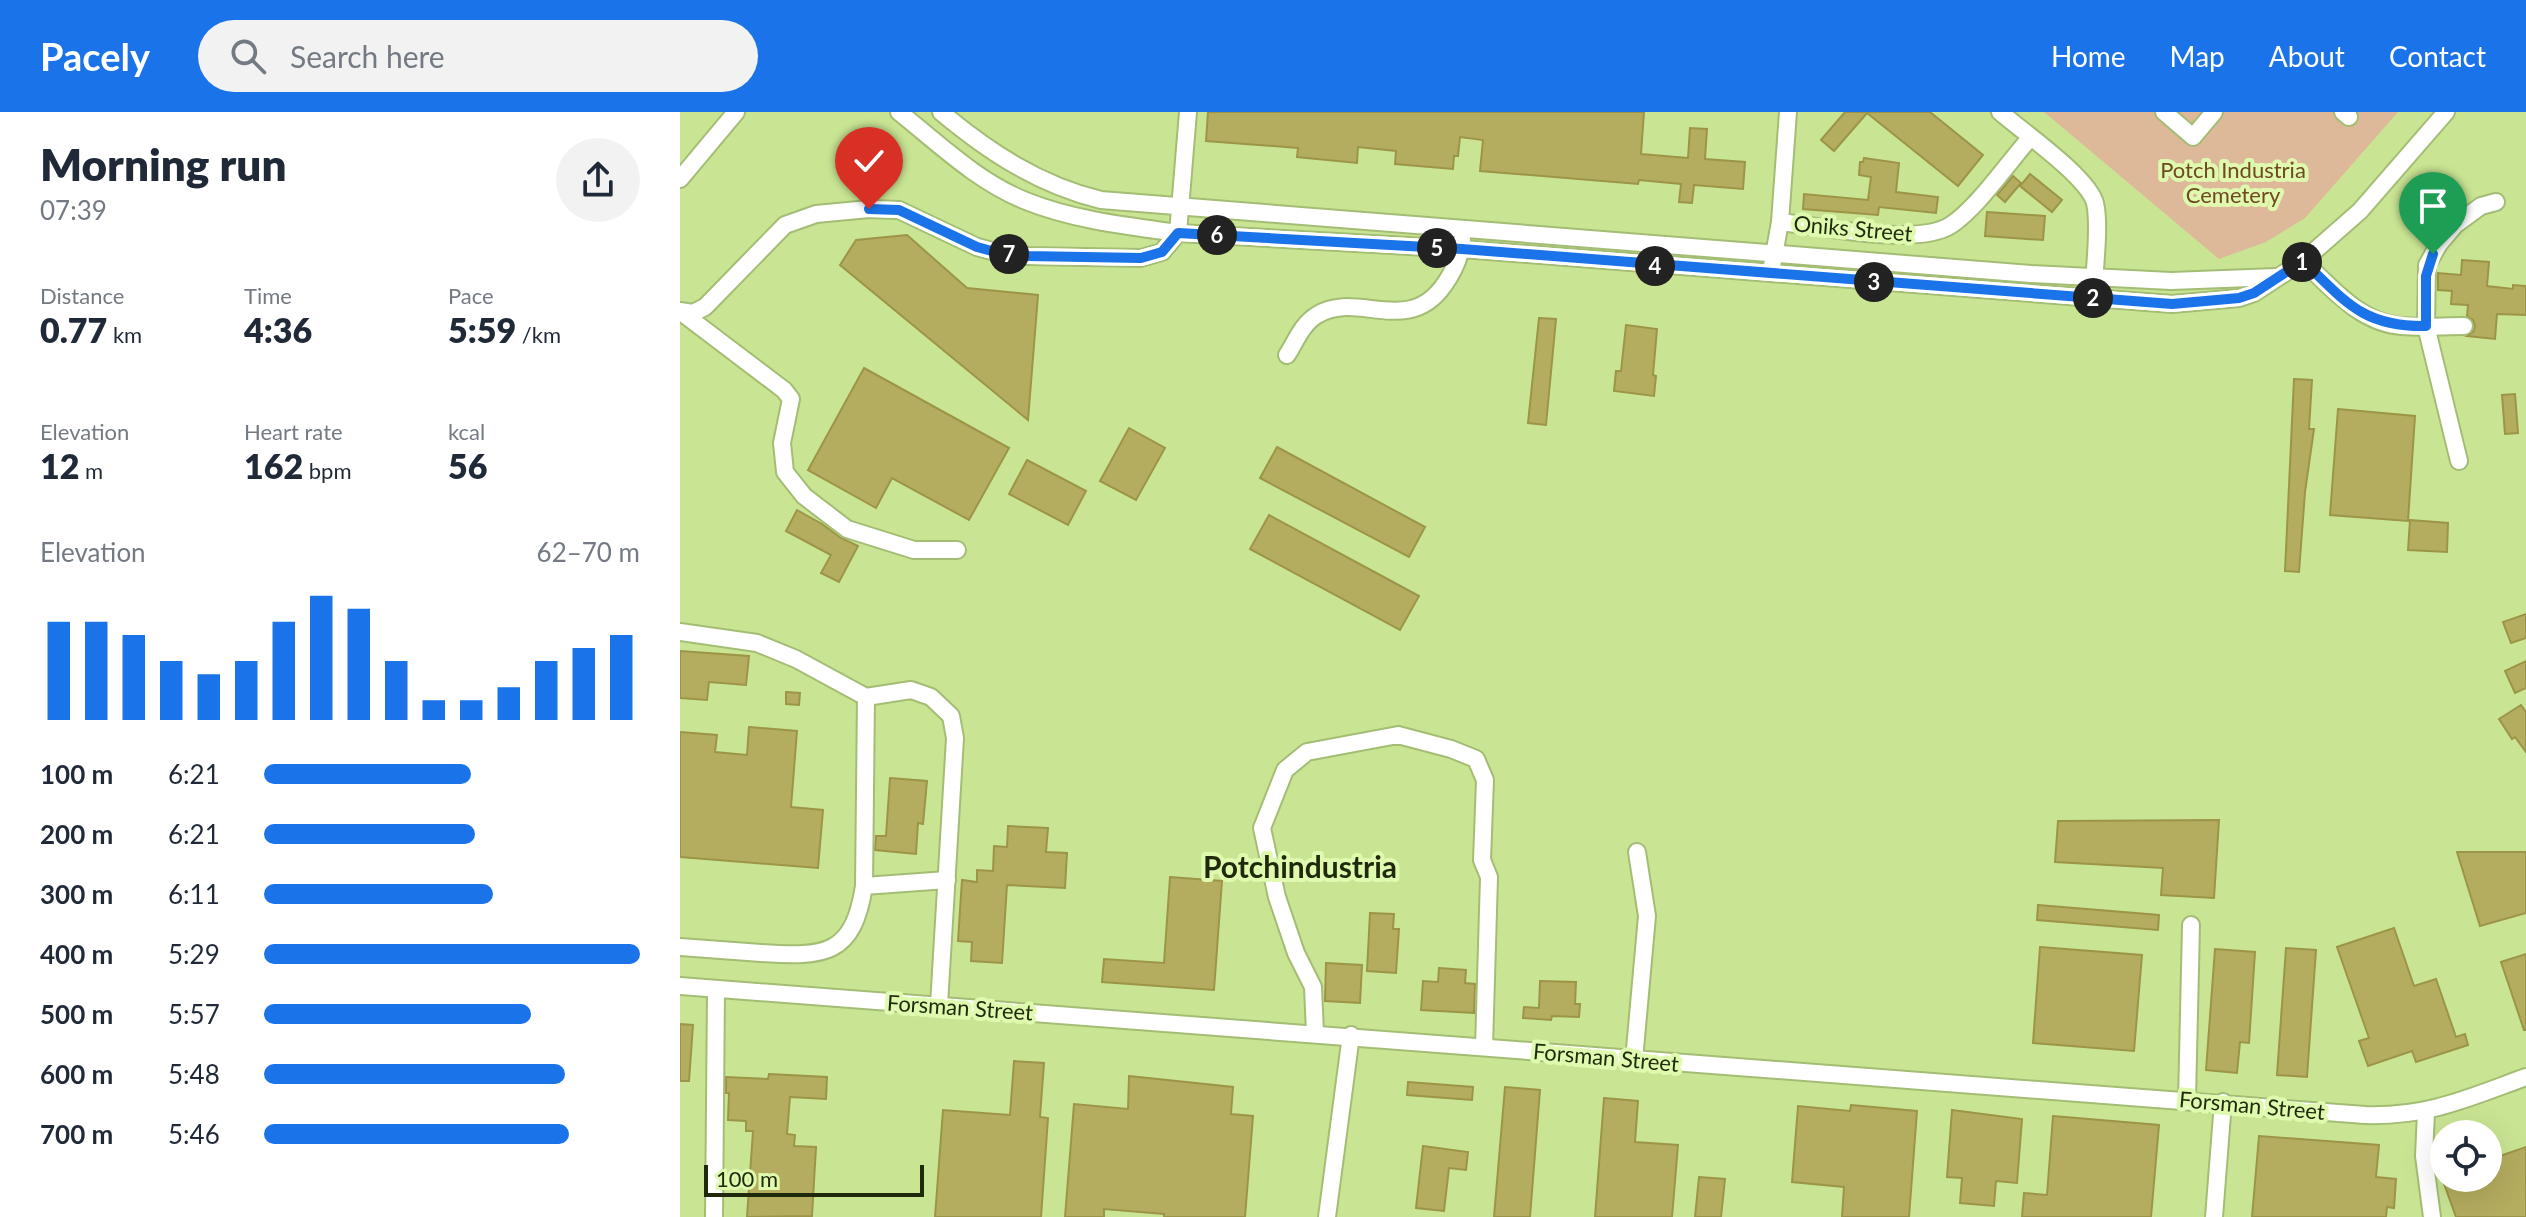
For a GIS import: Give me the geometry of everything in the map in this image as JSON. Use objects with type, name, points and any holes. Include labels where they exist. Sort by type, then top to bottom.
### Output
[{"type":"street","points":[[680,179],[736,112]]},
{"type":"street","points":[[899,112],[976,173],[1024,201],[1086,218],[1178,233],[1462,249],[2172,304],[2225,301],[2254,293],[2303,261],[2360,211],[2446,112]]},
{"type":"street","points":[[941,112],[997,156],[1030,175],[1101,200],[2031,274],[2171,281],[2277,277]]},
{"type":"street","points":[[680,311],[693,313],[705,307],[785,225],[816,214],[869,209],[899,210],[977,247],[1003,254],[1141,258],[1162,252],[1178,233],[1188,112]]},
{"type":"street","points":[[1771,275],[1780,222],[1788,112]]},
{"type":"street","points":[[2000,112],[2082,181],[2091,193],[2096,213],[2093,298]]},
{"type":"street","points":[[2164,112],[2193,137],[2214,112]]},
{"type":"street","name":"Oniks Street","points":[[1780,222],[1897,235],[1935,232],[1959,220],[2030,138]]},
{"type":"street","points":[[2459,461],[2426,326],[2426,276],[2433,254],[2445,237],[2468,213],[2496,202]]},
{"type":"street","points":[[1380,245],[1382,223]]},
{"type":"street","points":[[1287,355],[1305,325],[1319,314],[1335,309],[1411,310],[1430,302],[1454,270],[1462,249],[1463,230]]},
{"type":"street","points":[[2303,261],[2343,300],[2365,315],[2399,326],[2464,326]]},
{"type":"street","points":[[680,311],[784,390],[791,399],[782,443],[785,472],[804,496],[847,529],[914,550],[957,550]]},
{"type":"street","points":[[680,632],[757,643],[796,659],[866,697],[911,690],[931,697],[951,716],[955,738],[939,1005]]},
{"type":"street","points":[[680,947],[799,955],[833,948],[852,930],[864,886],[866,697]]},
{"type":"street","points":[[1315,1033],[1313,987],[1296,953],[1277,897],[1262,828],[1285,770],[1307,752],[1398,735],[1476,759],[1485,780],[1482,860],[1489,877],[1484,1047]]},
{"type":"street","points":[[1634,1060],[1647,916],[1637,852]]},
{"type":"street","points":[[864,886],[947,880]]},
{"type":"street","points":[[2187,1100],[2191,925]]},
{"type":"street","name":"Forsman Street","points":[[680,986],[2365,1115],[2396,1116],[2426,1112],[2526,1077]]},
{"type":"street","points":[[714,1217],[716,990]]},
{"type":"street","points":[[1327,1217],[1351,1035]]},
{"type":"street","points":[[2214,1217],[2223,1102]]},
{"type":"street","points":[[2426,1112],[2424,1156],[2432,1217]]},
{"type":"shaded area","name":"Potchindustria","points":[[680,112],[2526,112],[2526,1217],[680,1217]]},
{"type":"green space","name":"Potch Industria Cemetery","points":[[2044,112],[2398,112],[2305,218],[2266,242],[2219,259]]},
{"type":"building","points":[[1208,112],[1644,112],[1641,154],[1688,158],[1690,128],[1707,129],[1705,159],[1745,162],[1743,189],[1694,185],[1692,203],[1679,202],[1681,184],[1639,180],[1638,184],[1480,171],[1483,140],[1460,137],[1453,169],[1395,164],[1396,151],[1358,147],[1357,163],[1297,157],[1298,148],[1206,141]]},
{"type":"building","points":[[1845,112],[1930,112],[1983,155],[1958,186],[1867,113],[1834,151],[1821,140]]},
{"type":"building","points":[[1864,158],[1899,163],[1896,192],[1938,197],[1936,213],[1879,207],[1878,215],[1803,209],[1804,194],[1868,200],[1871,177],[1859,175],[1860,162]]},
{"type":"building","points":[[2030,174],[2062,200],[2052,212],[2020,186]]},
{"type":"building","points":[[2013,176],[2021,183],[2005,202],[1997,195]]},
{"type":"building","points":[[1987,212],[2045,216],[2043,240],[1985,236]]},
{"type":"building","points":[[907,235],[967,288],[1038,295],[1028,420],[840,265],[856,240]]},
{"type":"building","points":[[2462,260],[2489,262],[2487,286],[2513,289],[2513,285],[2526,286],[2526,315],[2497,314],[2495,339],[2467,336],[2475,327],[2473,320],[2467,316],[2468,305],[2451,304],[2452,291],[2438,290],[2438,273],[2461,275]]},
{"type":"building","points":[[1539,318],[1556,319],[1546,425],[1528,423]]},
{"type":"building","points":[[1626,325],[1657,329],[1654,396],[1614,391],[1616,371],[1621,371]]},
{"type":"building","points":[[864,368],[1009,448],[969,520],[892,478],[876,508],[808,470]]},
{"type":"building","points":[[2294,379],[2312,380],[2309,429],[2314,429],[2299,572],[2285,571]]},
{"type":"building","points":[[2515,394],[2518,433],[2505,434],[2502,395]]},
{"type":"building","points":[[2338,409],[2415,416],[2408,521],[2330,515]]},
{"type":"building","points":[[1129,428],[1165,448],[1136,500],[1100,481]]},
{"type":"building","points":[[1277,447],[1425,527],[1409,557],[1260,478]]},
{"type":"building","points":[[1027,460],[1086,491],[1068,525],[1009,494]]},
{"type":"building","points":[[797,510],[858,546],[839,582],[821,573],[831,555],[786,531]]},
{"type":"building","points":[[1269,515],[1419,596],[1400,630],[1250,549]]},
{"type":"building","points":[[2410,520],[2448,523],[2447,552],[2408,550]]},
{"type":"building","points":[[2526,614],[2526,638],[2511,643],[2503,622]]},
{"type":"building","points":[[680,651],[749,656],[746,685],[709,682],[707,700],[680,698]]},
{"type":"building","points":[[2526,661],[2526,688],[2515,693],[2505,671]]},
{"type":"building","points":[[786,692],[800,693],[799,705],[786,704]]},
{"type":"building","points":[[2521,705],[2526,712],[2526,752],[2515,737],[2512,739],[2499,719]]},
{"type":"building","points":[[749,727],[797,731],[791,807],[823,810],[818,868],[680,857],[680,732],[717,735],[715,752],[747,755]]},
{"type":"building","points":[[890,778],[927,781],[923,824],[918,823],[916,854],[875,850],[876,836],[886,836]]},
{"type":"building","points":[[2219,820],[2214,898],[2161,895],[2163,868],[2055,862],[2058,821]]},
{"type":"building","points":[[1008,826],[1048,828],[1046,852],[1067,853],[1065,888],[1007,885],[1002,963],[971,961],[972,942],[958,941],[962,880],[977,882],[977,870],[993,871],[994,846],[1007,847]]},
{"type":"building","points":[[2457,852],[2526,852],[2526,913],[2480,926]]},
{"type":"building","points":[[1170,877],[1222,881],[1214,990],[1102,982],[1104,959],[1164,963]]},
{"type":"building","points":[[2038,905],[2159,915],[2158,930],[2037,920]]},
{"type":"building","points":[[1370,913],[1394,914],[1393,929],[1399,929],[1396,973],[1367,971]]},
{"type":"building","points":[[2394,928],[2414,986],[2436,979],[2456,1037],[2465,1034],[2468,1045],[2416,1062],[2412,1051],[2368,1066],[2359,1041],[2369,1038],[2337,947]]},
{"type":"building","points":[[2040,947],[2142,955],[2134,1051],[2033,1043]]},
{"type":"building","points":[[2286,948],[2316,950],[2307,1077],[2277,1075]]},
{"type":"building","points":[[2215,949],[2255,952],[2249,1043],[2240,1042],[2237,1073],[2206,1070]]},
{"type":"building","points":[[2526,954],[2526,1030],[2524,1030],[2501,962]]},
{"type":"building","points":[[1326,963],[1362,965],[1360,1003],[1325,1001]]},
{"type":"building","points":[[1439,968],[1466,970],[1465,983],[1475,984],[1474,1013],[1421,1010],[1423,981],[1438,982]]},
{"type":"building","points":[[1540,981],[1576,982],[1575,1004],[1580,1004],[1579,1017],[1552,1016],[1551,1020],[1523,1018],[1524,1007],[1539,1008]]},
{"type":"building","points":[[680,1024],[693,1025],[689,1081],[680,1081]]},
{"type":"building","points":[[1014,1061],[1044,1063],[1040,1117],[1048,1118],[1041,1217],[935,1217],[943,1110],[1010,1115]]},
{"type":"building","points":[[769,1074],[827,1077],[826,1099],[790,1097],[787,1134],[795,1135],[794,1146],[816,1147],[812,1216],[747,1217],[753,1131],[746,1131],[746,1121],[728,1120],[726,1077],[768,1079]]},
{"type":"building","points":[[1129,1076],[1233,1087],[1231,1114],[1253,1116],[1245,1217],[1164,1217],[1164,1214],[1104,1209],[1104,1217],[1065,1217],[1074,1104],[1128,1109]]},
{"type":"building","points":[[1408,1082],[1473,1087],[1472,1100],[1407,1095]]},
{"type":"building","points":[[1505,1087],[1540,1090],[1530,1217],[1494,1217]]},
{"type":"building","points":[[1604,1098],[1638,1101],[1635,1142],[1678,1145],[1672,1217],[1595,1217]]},
{"type":"building","points":[[1851,1105],[1917,1111],[1909,1217],[1842,1217],[1844,1187],[1792,1182],[1798,1106],[1850,1111]]},
{"type":"building","points":[[1952,1110],[2022,1119],[2017,1183],[1996,1181],[1994,1206],[1960,1203],[1962,1178],[1947,1177]]},
{"type":"building","points":[[2053,1116],[2159,1125],[2151,1217],[2022,1217],[2024,1193],[2047,1195]]},
{"type":"building","points":[[2259,1136],[2379,1145],[2376,1177],[2396,1179],[2394,1208],[2387,1207],[2386,1217],[2252,1217]]},
{"type":"building","points":[[1423,1146],[1468,1152],[1466,1170],[1449,1168],[1444,1211],[1416,1208]]},
{"type":"building","points":[[2526,1147],[2526,1217],[2456,1217],[2447,1192],[2502,1192],[2502,1155]]},
{"type":"building","points":[[1699,1177],[1725,1179],[1721,1217],[1695,1217]]},
{"type":"district","name":"Potchindustria","points":[[1300,866]]},
{"type":"route","points":[[869,209],[910,213],[977,247],[1027,256],[1156,256],[1171,244],[1178,233],[1462,249],[2172,304],[2239,298],[2254,293],[2303,261],[2343,300],[2365,315],[2399,326],[2426,326],[2427,265],[2433,254]]}]
